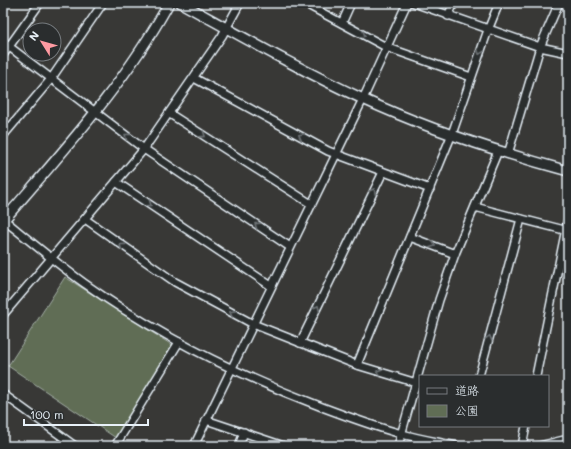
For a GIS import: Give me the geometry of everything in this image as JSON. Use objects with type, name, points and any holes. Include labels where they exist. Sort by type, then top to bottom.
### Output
[{"type":"street","points":[[3,55],[40,3]]},
{"type":"street","points":[[3,136],[51,79],[103,3]]},
{"type":"street","points":[[169,3],[143,46],[96,113],[3,220],[51,259],[116,305],[179,342],[230,369],[297,398],[366,423],[402,434],[456,446]]},
{"type":"street","points":[[181,3],[227,29],[363,99],[508,154],[568,171]]},
{"type":"street","points":[[3,315],[144,149],[170,114],[227,29],[240,3]]},
{"type":"street","points":[[304,3],[386,47],[471,77]]},
{"type":"street","points":[[342,23],[351,3]]},
{"type":"street","points":[[194,446],[230,369],[363,99],[407,3]]},
{"type":"street","points":[[414,3],[540,47],[568,53]]},
{"type":"street","points":[[448,16],[454,3]]},
{"type":"street","points":[[357,365],[452,134],[471,77],[499,3]]},
{"type":"street","points":[[508,154],[540,47],[559,3]]},
{"type":"street","points":[[3,42],[144,149],[290,247]]},
{"type":"street","points":[[194,78],[336,154],[430,189]]},
{"type":"street","points":[[170,114],[311,204]]},
{"type":"street","points":[[420,375],[439,300],[498,150]]},
{"type":"street","points":[[300,343],[383,172]]},
{"type":"street","points":[[116,182],[271,286]]},
{"type":"street","points":[[475,207],[566,230]]},
{"type":"street","points":[[85,219],[175,282],[253,324],[357,365],[418,383],[398,446]]},
{"type":"street","points":[[479,375],[521,219]]},
{"type":"street","points":[[536,375],[568,219]]},
{"type":"street","points":[[410,237],[456,254]]},
{"type":"street","points":[[115,446],[179,342]]},
{"type":"street","points":[[3,394],[75,446]]},
{"type":"street","points":[[206,420],[244,432],[262,442],[282,446]]},
{"type":"street","points":[[522,446],[526,427]]},
{"type":"street","points":[[239,446],[244,432]]},
{"type":"street","points":[[539,446],[568,439]]},
{"type":"green space","points":[[65,277],[172,345],[116,438],[8,366]]}]
